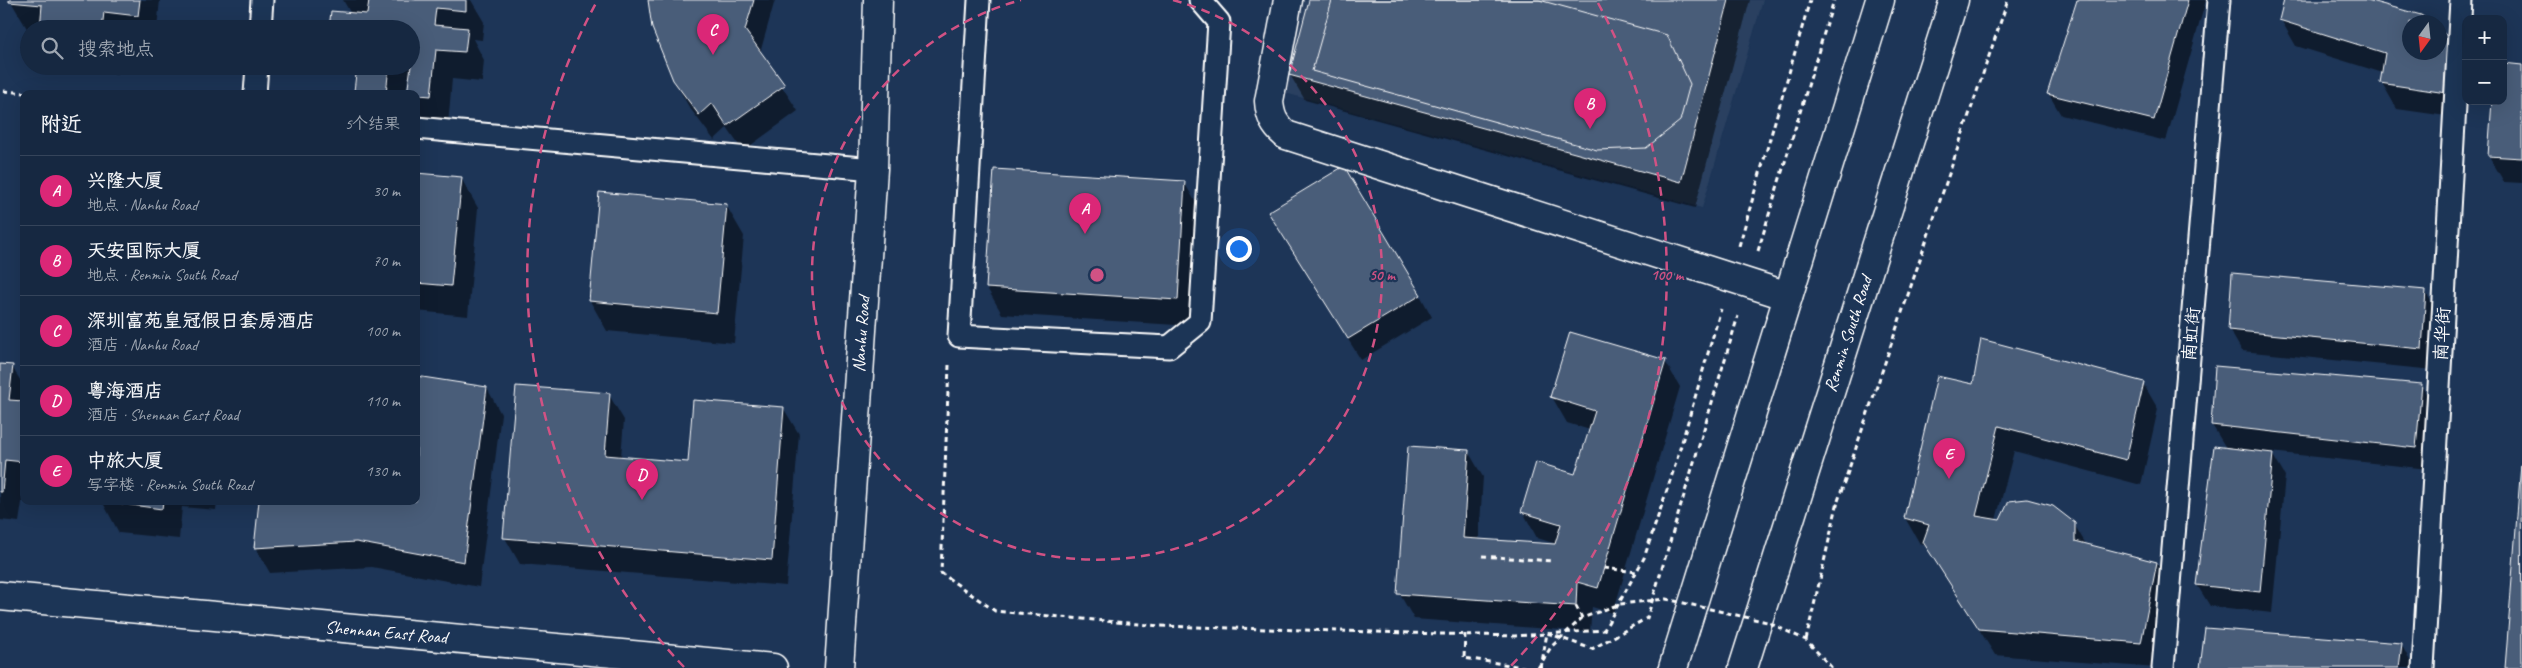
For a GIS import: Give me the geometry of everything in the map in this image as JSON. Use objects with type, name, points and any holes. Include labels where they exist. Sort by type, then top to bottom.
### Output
[{"type":"main road","name":"Nanhu Road","points":[[838,668],[873,169],[878,0]]},
{"type":"main road","points":[[1288,0],[1269,101],[1270,114],[1276,126],[1286,135],[1788,296]]},
{"type":"main road","points":[[1673,668],[1880,0]]},
{"type":"main road","name":"Renmin South Road","points":[[1742,668],[1954,0]]},
{"type":"main road","name":"Shennan East Road","points":[[0,596],[773,668]]},
{"type":"lane","points":[[261,20],[262,0]]},
{"type":"lane","points":[[979,0],[959,336],[1169,347],[1200,322],[1219,22],[1200,0]]},
{"type":"lane","name":"南虹街","points":[[2163,668],[2219,0]]},
{"type":"lane","name":"南华街","points":[[2423,668],[2461,0]]},
{"type":"lane","points":[[255,90],[256,75]]},
{"type":"lane","points":[[420,128],[873,169]]},
{"type":"path","points":[[1547,633],[1592,649],[1647,618],[1739,280],[1810,0]]},
{"type":"path","points":[[949,356],[941,573],[995,611],[1160,626],[1515,636],[1604,630],[1644,558],[1834,0]]},
{"type":"path","points":[[1806,640],[1838,501],[2008,0]]},
{"type":"path","points":[[4,91],[20,93]]},
{"type":"path","points":[[1482,556],[1552,561]]},
{"type":"path","points":[[1604,568],[1636,572]]},
{"type":"path","points":[[1540,668],[1551,647],[1582,618],[1620,604],[1666,599],[1767,622],[1806,640],[1832,668]]},
{"type":"path","points":[[1576,606],[1582,618]]},
{"type":"path","points":[[1540,668],[1547,633]]},
{"type":"path","points":[[1465,634],[1464,658],[1529,668]]},
{"type":"shaded area","points":[[1295,0],[1763,0],[1702,208],[1278,91]]},
{"type":"building","points":[[9,0],[140,0],[138,16],[104,12],[103,20],[41,20],[42,5],[9,2]]},
{"type":"building","points":[[369,0],[466,0],[466,11],[436,8],[434,25],[468,28],[465,52],[436,50],[431,96],[420,95],[420,90],[408,90],[410,75],[420,75],[420,20],[330,20],[331,11],[367,14]]},
{"type":"building","points":[[648,0],[754,0],[745,30],[785,85],[727,126],[712,103],[699,115],[673,80],[652,28]]},
{"type":"building","points":[[1309,0],[1729,0],[1681,182],[1289,75]]},
{"type":"building","points":[[1332,0],[1539,0],[1667,35],[1690,84],[1680,121],[1646,148],[1597,150],[1312,71]]},
{"type":"building","points":[[2077,0],[2188,0],[2154,120],[2047,94]]},
{"type":"building","points":[[2284,0],[2367,0],[2421,15],[2402,15],[2402,60],[2447,60],[2446,93],[2380,83],[2385,53],[2279,20]]},
{"type":"building","points":[[2507,63],[2522,65],[2522,158],[2488,156],[2492,105],[2507,105]]},
{"type":"building","points":[[356,75],[388,75],[386,90],[354,90]]},
{"type":"building","points":[[1344,166],[1421,295],[1348,339],[1268,212]]},
{"type":"building","points":[[994,169],[1185,181],[1178,300],[986,288]]},
{"type":"building","points":[[420,173],[462,177],[451,286],[420,283]]},
{"type":"building","points":[[599,192],[727,204],[717,313],[589,301]]},
{"type":"building","points":[[2232,273],[2426,290],[2422,349],[2228,330]]},
{"type":"building","points":[[1570,332],[1666,360],[1598,588],[1577,582],[1576,606],[1397,594],[1408,446],[1469,450],[1463,538],[1555,544],[1561,524],[1521,512],[1536,462],[1575,474],[1595,411],[1550,397]]},
{"type":"building","points":[[1981,339],[2144,382],[2126,460],[1999,426],[1976,516],[2000,520],[2009,501],[2027,499],[2053,506],[2075,523],[2075,541],[2157,562],[2141,643],[1979,629],[1923,542],[1929,525],[1904,518],[1937,376],[1973,384]]},
{"type":"building","points":[[0,364],[13,365],[9,400],[20,401],[20,462],[5,460],[2,492],[0,492]]},
{"type":"building","points":[[2215,366],[2422,384],[2416,448],[2211,425]]},
{"type":"building","points":[[420,377],[487,387],[464,562],[356,542],[254,548],[259,505],[420,505]]},
{"type":"building","points":[[516,386],[610,393],[605,455],[688,462],[693,400],[784,407],[772,560],[503,538]]},
{"type":"building","points":[[2214,446],[2273,453],[2260,592],[2196,585]]},
{"type":"building","points":[[2521,464],[2522,668],[2505,668]]},
{"type":"building","points":[[132,505],[162,505],[162,509]]},
{"type":"building","points":[[2205,628],[2402,643],[2399,668],[2200,668]]},
{"type":"place","name":"深圳富苑皇冠假日套房酒店","points":[[713,55]]},
{"type":"place","name":"天安国际大厦","points":[[1590,129]]},
{"type":"place","name":"兴隆大厦","points":[[1085,234]]},
{"type":"place","name":"中旅大厦","points":[[1949,479]]},
{"type":"place","name":"粤海酒店","points":[[642,500]]}]
